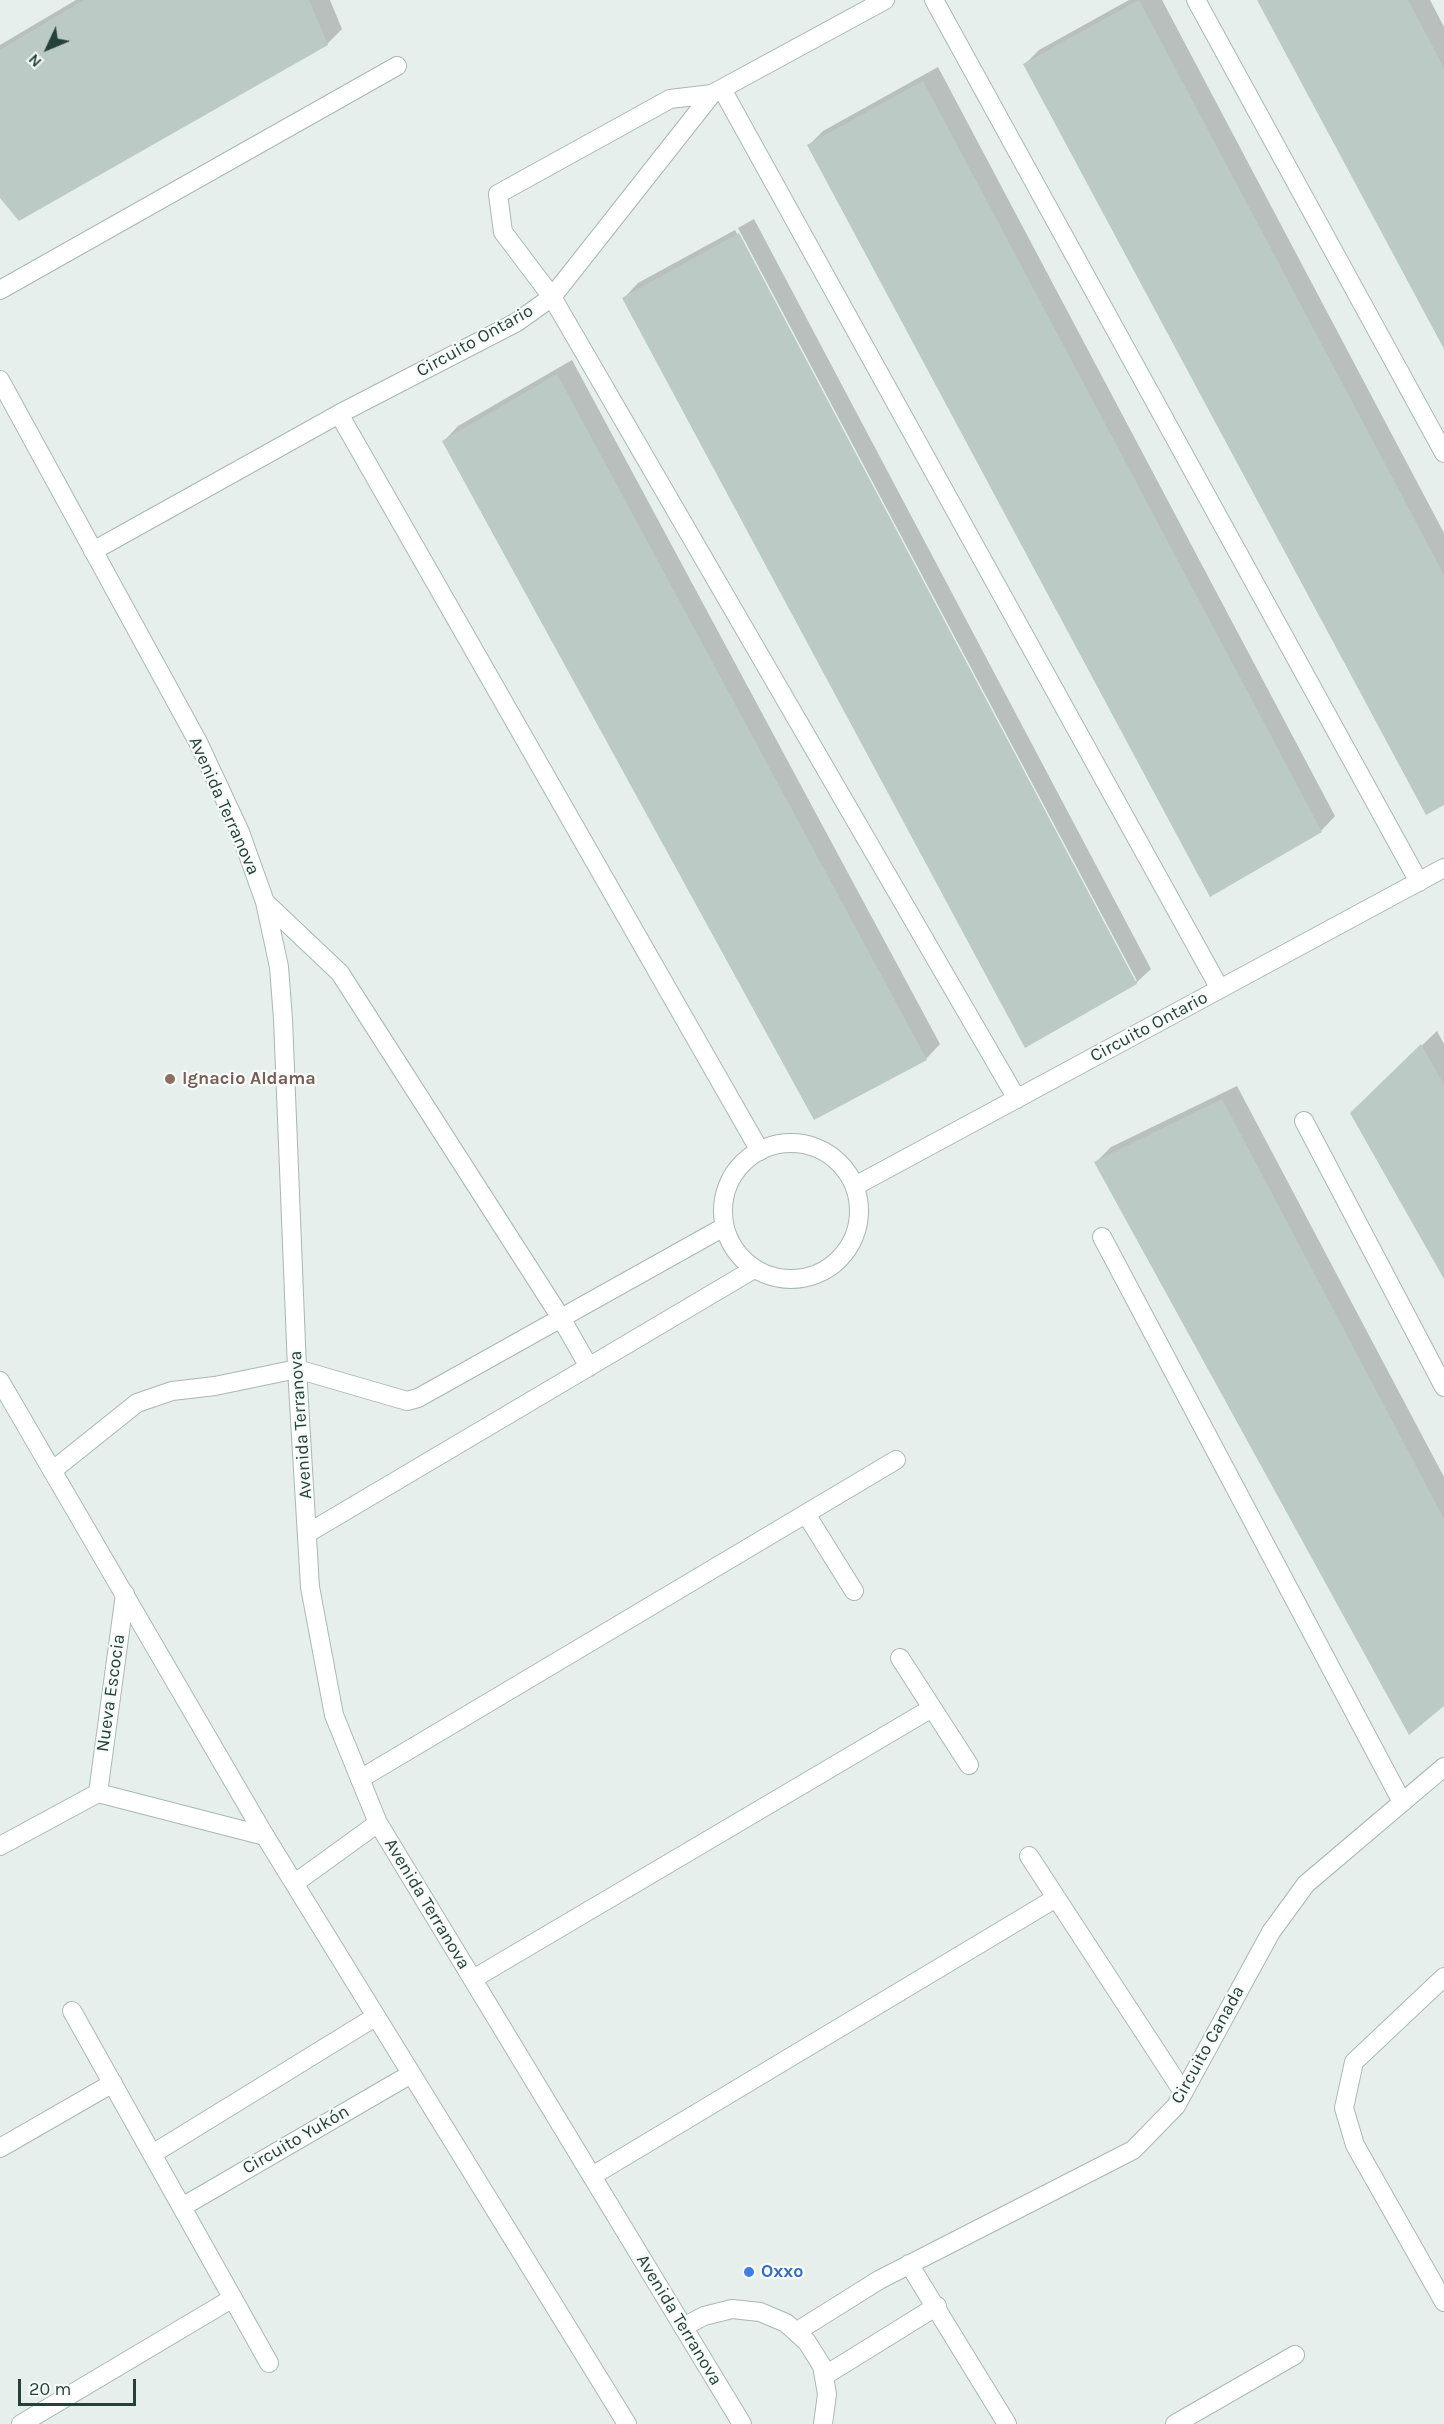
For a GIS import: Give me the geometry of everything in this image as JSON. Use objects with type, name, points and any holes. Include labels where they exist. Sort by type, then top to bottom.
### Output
[{"type":"street","name":"Circuito Ontario","points":[[93,551],[339,414],[517,322],[552,297],[717,92],[885,0]]},
{"type":"street","points":[[934,0],[1419,882]]},
{"type":"street","points":[[1196,0],[1444,453]]},
{"type":"street","points":[[0,290],[397,66]]},
{"type":"street","points":[[1017,1099],[552,297],[503,232],[498,194],[670,99],[717,92],[1220,989]]},
{"type":"street","name":"Avenida Terranova","points":[[0,380],[198,742],[240,832],[265,902],[279,967],[284,1019],[297,1369],[310,1587],[334,1715],[378,1823],[742,2424]]},
{"type":"street","points":[[339,414],[760,1150]]},
{"type":"street","name":"Circuito Ontario","points":[[855,1186],[1444,868]]},
{"type":"street","points":[[265,902],[340,973],[561,1318],[589,1366]]},
{"type":"street","points":[[1304,1121],[1444,1387]]},
{"type":"street","points":[[792,1142],[818,1148],[840,1164],[855,1186],[859,1213],[854,1239],[838,1261],[820,1274],[790,1280],[763,1274],[742,1259],[727,1237],[722,1210],[728,1182],[745,1160],[765,1147],[792,1142]]},
{"type":"street","points":[[52,1471],[138,1403],[172,1391],[215,1386],[297,1369],[407,1401],[418,1398],[724,1227]]},
{"type":"street","points":[[1102,1238],[1402,1802]]},
{"type":"street","points":[[308,1533],[754,1269]]},
{"type":"street","points":[[0,1381],[265,1836],[627,2424]]},
{"type":"street","points":[[360,1779],[896,1460]]},
{"type":"street","points":[[806,1514],[854,1591]]},
{"type":"street","name":"Nueva Escocia","points":[[98,1793],[125,1594]]},
{"type":"street","points":[[900,1658],[969,1765]]},
{"type":"street","points":[[472,1979],[932,1708]]},
{"type":"street","name":"Circuito Canada","points":[[796,2332],[879,2280],[1132,2150],[1176,2106],[1271,1932],[1306,1884],[1444,1767]]},
{"type":"street","points":[[0,1846],[98,1793],[265,1836]]},
{"type":"street","points":[[295,1883],[378,1823]]},
{"type":"street","points":[[1029,1856],[1183,2092]]},
{"type":"street","points":[[592,2176],[1056,1898]]},
{"type":"street","points":[[1444,1977],[1354,2062],[1344,2108],[1354,2145],[1444,2302]]},
{"type":"street","points":[[72,2011],[154,2153],[269,2363]]},
{"type":"street","points":[[154,2153],[375,2017]]},
{"type":"street","name":"Circuito Yukón","points":[[182,2207],[411,2074]]},
{"type":"street","points":[[0,2148],[113,2083]]},
{"type":"street","points":[[909,2264],[937,2306],[1007,2424]]},
{"type":"street","points":[[21,2424],[233,2298]]},
{"type":"street","points":[[824,2376],[937,2306]]},
{"type":"street","points":[[683,2327],[704,2316],[732,2309],[760,2312],[786,2323],[807,2342],[822,2366],[827,2394],[824,2424]]},
{"type":"street","points":[[1175,2424],[1294,2355]]},
{"type":"building","points":[[84,0],[309,0],[328,45],[19,221],[0,198],[0,50]]},
{"type":"building","points":[[1139,0],[1444,575],[1444,805],[1426,815],[1023,64]]},
{"type":"building","points":[[1257,0],[1408,0],[1444,68],[1444,349]]},
{"type":"building","points":[[923,81],[1322,832],[1210,897],[807,145]]},
{"type":"building","points":[[739,233],[1137,984],[1025,1048],[622,298]]},
{"type":"building","points":[[557,374],[927,1060],[814,1120],[442,441]]},
{"type":"building","points":[[1421,1044],[1444,1085],[1444,1279],[1350,1113]]},
{"type":"building","points":[[1222,1099],[1444,1519],[1444,1706],[1409,1735],[1094,1162]]},
{"type":"place","name":"Ignacio Aldama","points":[[170,1079]]},
{"type":"place","name":"Oxxo","points":[[749,2272]]}]
